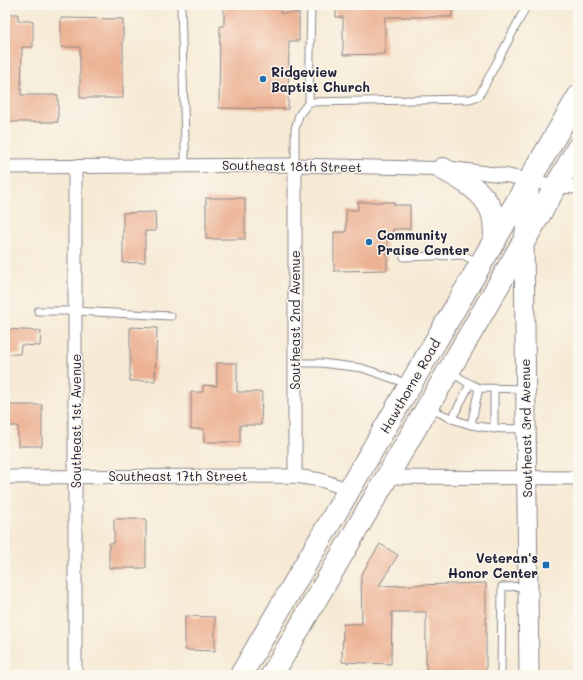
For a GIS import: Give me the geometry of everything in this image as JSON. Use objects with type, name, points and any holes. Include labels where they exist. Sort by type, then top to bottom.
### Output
[{"type":"highway","name":"Hawthorne Road","points":[[241,675],[578,97]]},
{"type":"highway","name":"Hawthorne Road","points":[[272,675],[578,148]]},
{"type":"highway","points":[[444,169],[472,186],[482,196],[492,213],[495,240]]},
{"type":"street","name":"Southeast 18th Street","points":[[5,167],[295,165],[444,169],[470,170],[556,186],[578,187]]},
{"type":"street","name":"Southeast 2nd Avenue","points":[[295,165],[295,476]]},
{"type":"street","name":"Southeast 1st Avenue","points":[[75,166],[75,675]]},
{"type":"street","name":"Southeast 3rd Avenue","points":[[529,675],[524,242],[530,180]]},
{"type":"street","name":"Southeast 17th Street","points":[[5,477],[295,476],[321,480],[349,490]]},
{"type":"street","points":[[387,477],[578,478]]},
{"type":"lane","points":[[181,5],[185,165]]},
{"type":"lane","points":[[295,165],[295,129],[299,115],[309,102],[311,5]]},
{"type":"lane","points":[[309,102],[470,99],[478,96],[528,5]]},
{"type":"lane","points":[[404,257],[463,256],[481,264]]},
{"type":"lane","points":[[38,311],[76,311],[171,316]]},
{"type":"lane","points":[[295,363],[321,363],[362,368],[410,385]]},
{"type":"lane","points":[[449,370],[470,384],[479,388],[526,389]]},
{"type":"lane","points":[[452,419],[470,384]]},
{"type":"lane","points":[[472,425],[479,388]]},
{"type":"lane","points":[[494,389],[494,428]]},
{"type":"lane","points":[[428,406],[452,419],[472,425],[494,428],[526,429]]},
{"type":"lane","points":[[501,675],[502,587],[528,586]]},
{"type":"building","points":[[224,5],[280,5],[280,13],[299,13],[299,41],[289,41],[288,109],[219,108],[220,26],[224,26]]},
{"type":"building","points":[[336,5],[452,5],[452,17],[385,17],[385,54],[343,55],[343,17],[336,17]]},
{"type":"building","points":[[5,14],[18,14],[18,21],[33,21],[33,47],[22,47],[21,95],[58,95],[58,122],[5,122]]},
{"type":"building","points":[[61,18],[123,19],[123,98],[80,98],[80,47],[61,47]]},
{"type":"building","points":[[206,198],[245,198],[245,239],[206,239]]},
{"type":"building","points":[[358,202],[394,202],[394,205],[410,205],[410,229],[393,229],[393,233],[387,233],[387,270],[334,271],[334,232],[346,232],[346,210],[358,210]]},
{"type":"building","points":[[155,212],[156,231],[145,231],[145,262],[123,263],[123,213]]},
{"type":"building","points":[[130,327],[157,328],[155,381],[130,381]]},
{"type":"building","points":[[5,329],[41,331],[40,346],[21,345],[20,354],[5,354]]},
{"type":"building","points":[[217,363],[237,363],[237,392],[262,392],[261,425],[240,425],[240,442],[204,442],[204,429],[191,429],[191,392],[203,392],[203,385],[217,386]]},
{"type":"building","points":[[8,405],[42,405],[42,446],[18,446],[18,426],[8,426]]},
{"type":"building","points":[[114,519],[146,519],[146,568],[109,568],[109,543],[114,543]]},
{"type":"building","points":[[380,544],[398,555],[379,586],[486,583],[486,675],[426,675],[426,612],[392,612],[391,664],[342,662],[343,624],[362,624],[361,575]]},
{"type":"building","points":[[185,616],[215,617],[215,651],[185,650]]},
{"type":"place","name":"Ridgeview Baptist Church","points":[[263,79]]},
{"type":"place","name":"Community Praise Center","points":[[369,242]]},
{"type":"place","name":"Veteran's Honor Center","points":[[546,565]]}]
